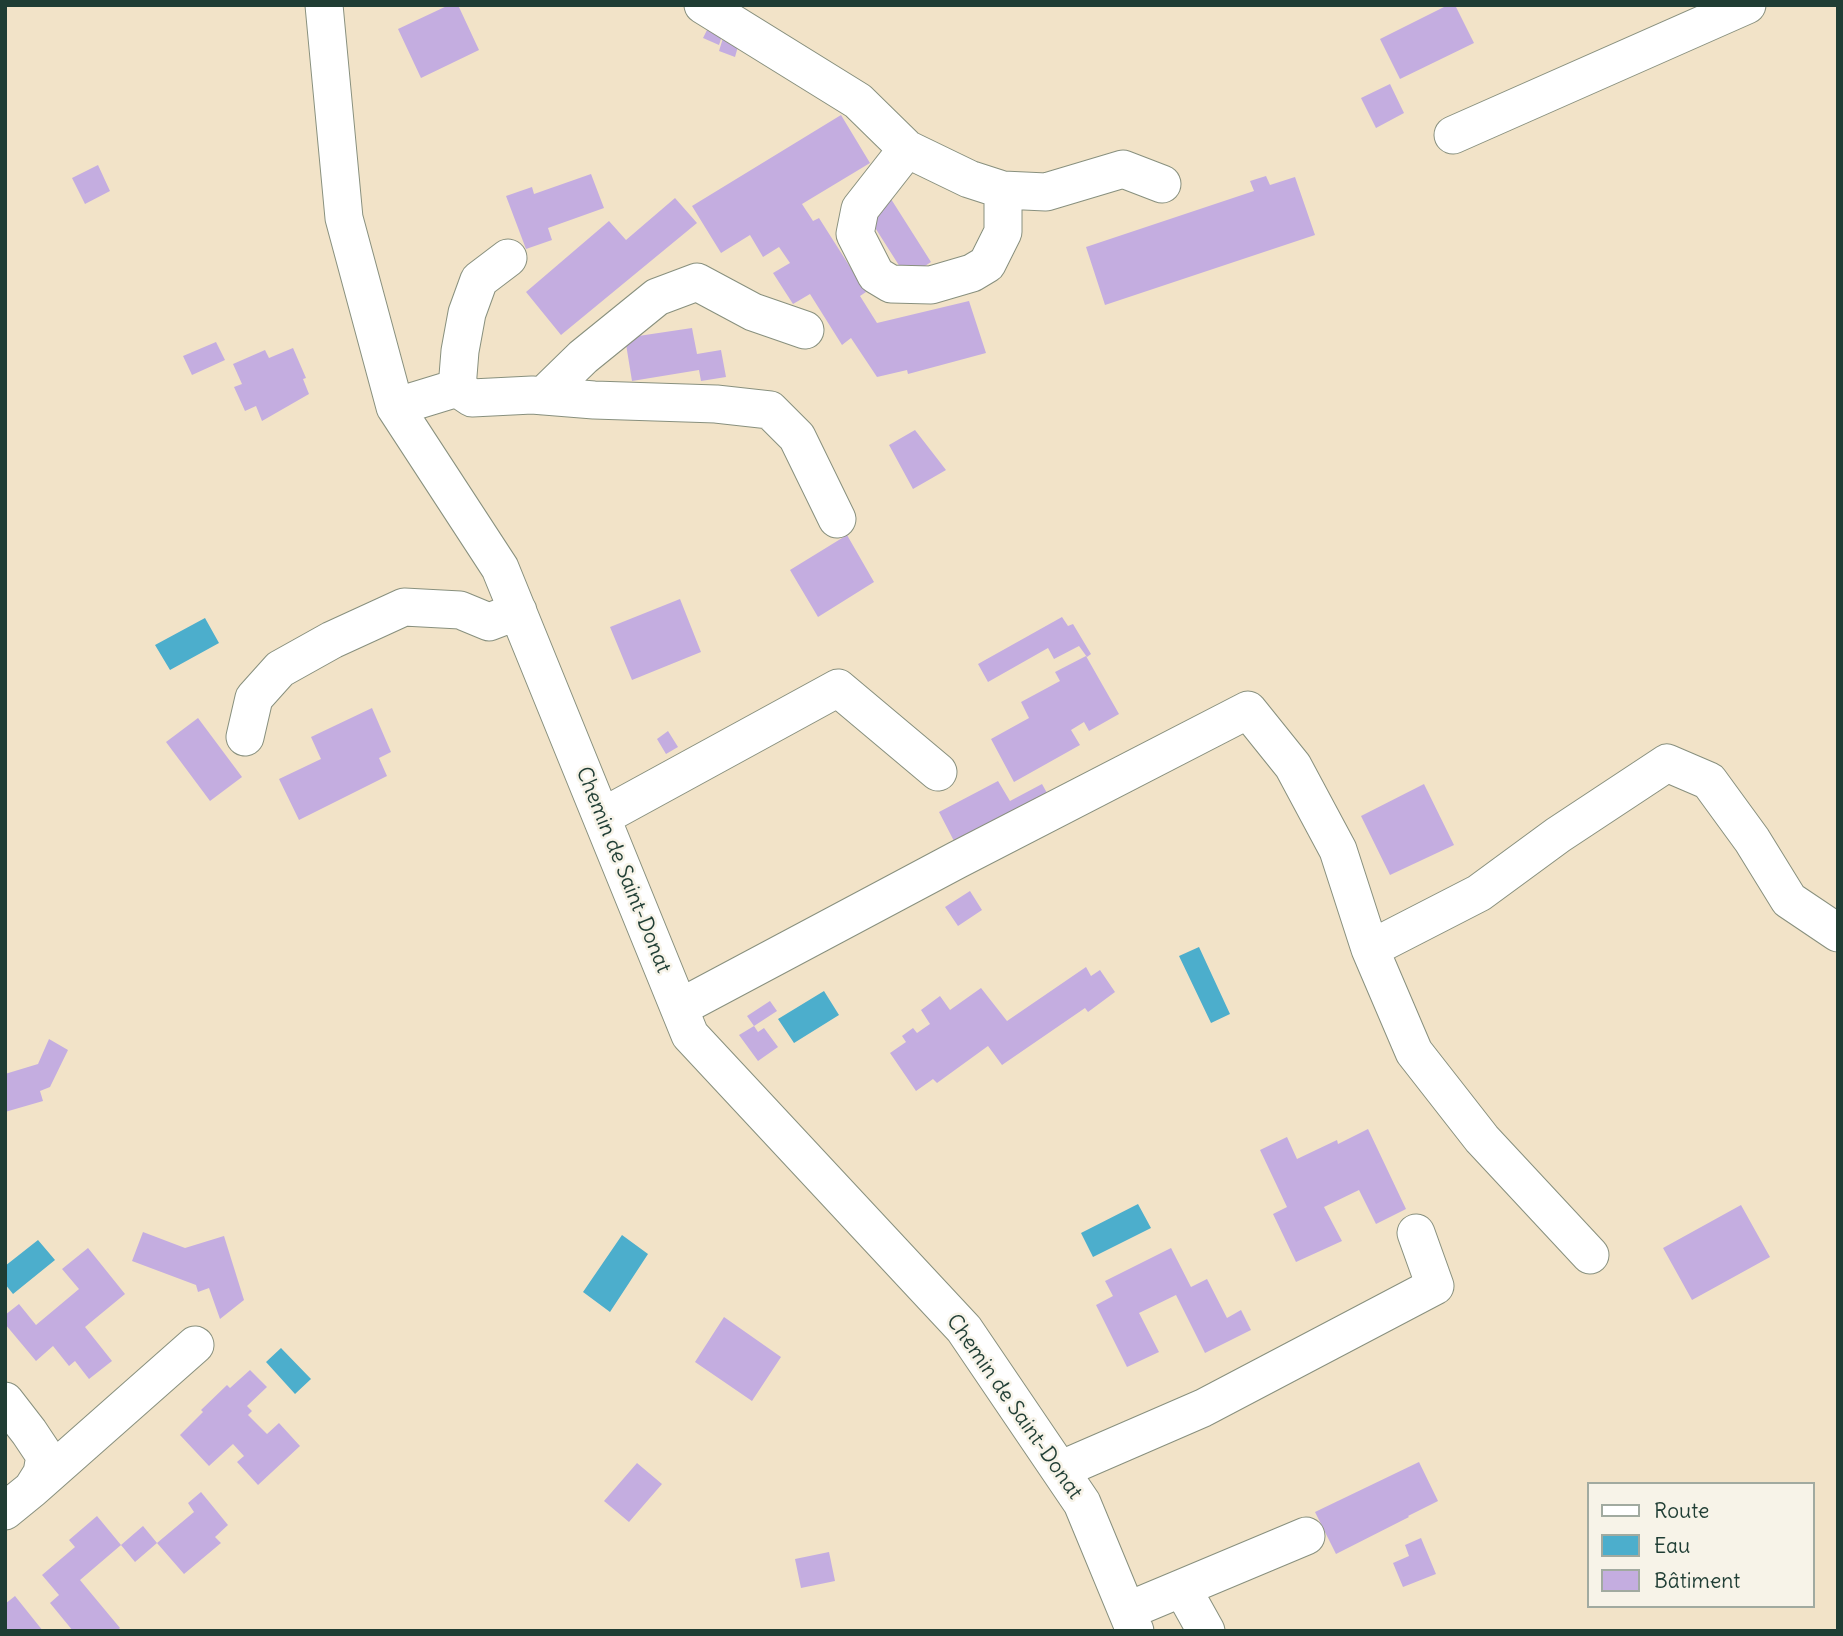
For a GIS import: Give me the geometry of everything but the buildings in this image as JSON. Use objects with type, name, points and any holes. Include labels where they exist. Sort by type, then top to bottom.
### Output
[{"type":"street","name":"Chemin de Saint-Donat","points":[[324,5],[344,218],[395,407],[500,568],[690,1035],[964,1329],[1082,1503],[1131,1621]]},
{"type":"street","points":[[704,5],[858,101],[907,149],[969,178],[1003,190],[1045,192],[1123,169],[1162,184]]},
{"type":"street","points":[[1453,135],[1747,5]]},
{"type":"street","points":[[907,149],[860,209],[855,234],[876,275],[891,284],[931,285],[972,273],[987,264],[1003,232],[1003,190]]},
{"type":"street","points":[[457,388],[467,313],[479,280],[508,258]]},
{"type":"street","points":[[543,396],[583,358],[657,297],[697,282],[753,312],[805,330]]},
{"type":"street","points":[[395,407],[457,388]]},
{"type":"street","points":[[457,388],[472,398],[532,395],[716,404],[770,410],[797,437],[837,519]]},
{"type":"street","points":[[244,737],[254,698],[280,669],[332,640],[404,607],[460,610],[489,622],[518,611]]},
{"type":"street","points":[[602,817],[838,688],[938,772]]},
{"type":"street","points":[[679,1008],[957,860],[1248,710],[1293,766],[1338,850],[1370,949],[1414,1052],[1482,1139],[1590,1255]]},
{"type":"street","points":[[1370,949],[1479,893],[1558,835],[1667,764],[1709,781],[1752,840],[1789,900],[1838,933]]},
{"type":"street","points":[[1060,1470],[1203,1408],[1435,1286],[1416,1233]]},
{"type":"street","points":[[19,1500],[195,1345]]},
{"type":"street","points":[[5,1401],[45,1456],[42,1473],[19,1500]]},
{"type":"street","points":[[1131,1621],[1182,1588],[1306,1536]]},
{"type":"street","points":[[1182,1588],[1206,1631]]},
{"type":"water","points":[[205,618],[219,643],[170,670],[155,645]]},
{"type":"water","points":[[1199,947],[1230,1014],[1211,1023],[1179,956]]},
{"type":"water","points":[[824,991],[839,1015],[794,1043],[778,1019]]},
{"type":"water","points":[[1138,1204],[1151,1228],[1093,1257],[1081,1233]]},
{"type":"water","points":[[622,1235],[648,1254],[610,1312],[583,1292]]},
{"type":"water","points":[[38,1240],[55,1260],[13,1294],[5,1284],[5,1266]]},
{"type":"water","points":[[281,1348],[311,1379],[295,1394],[266,1362]]}]
